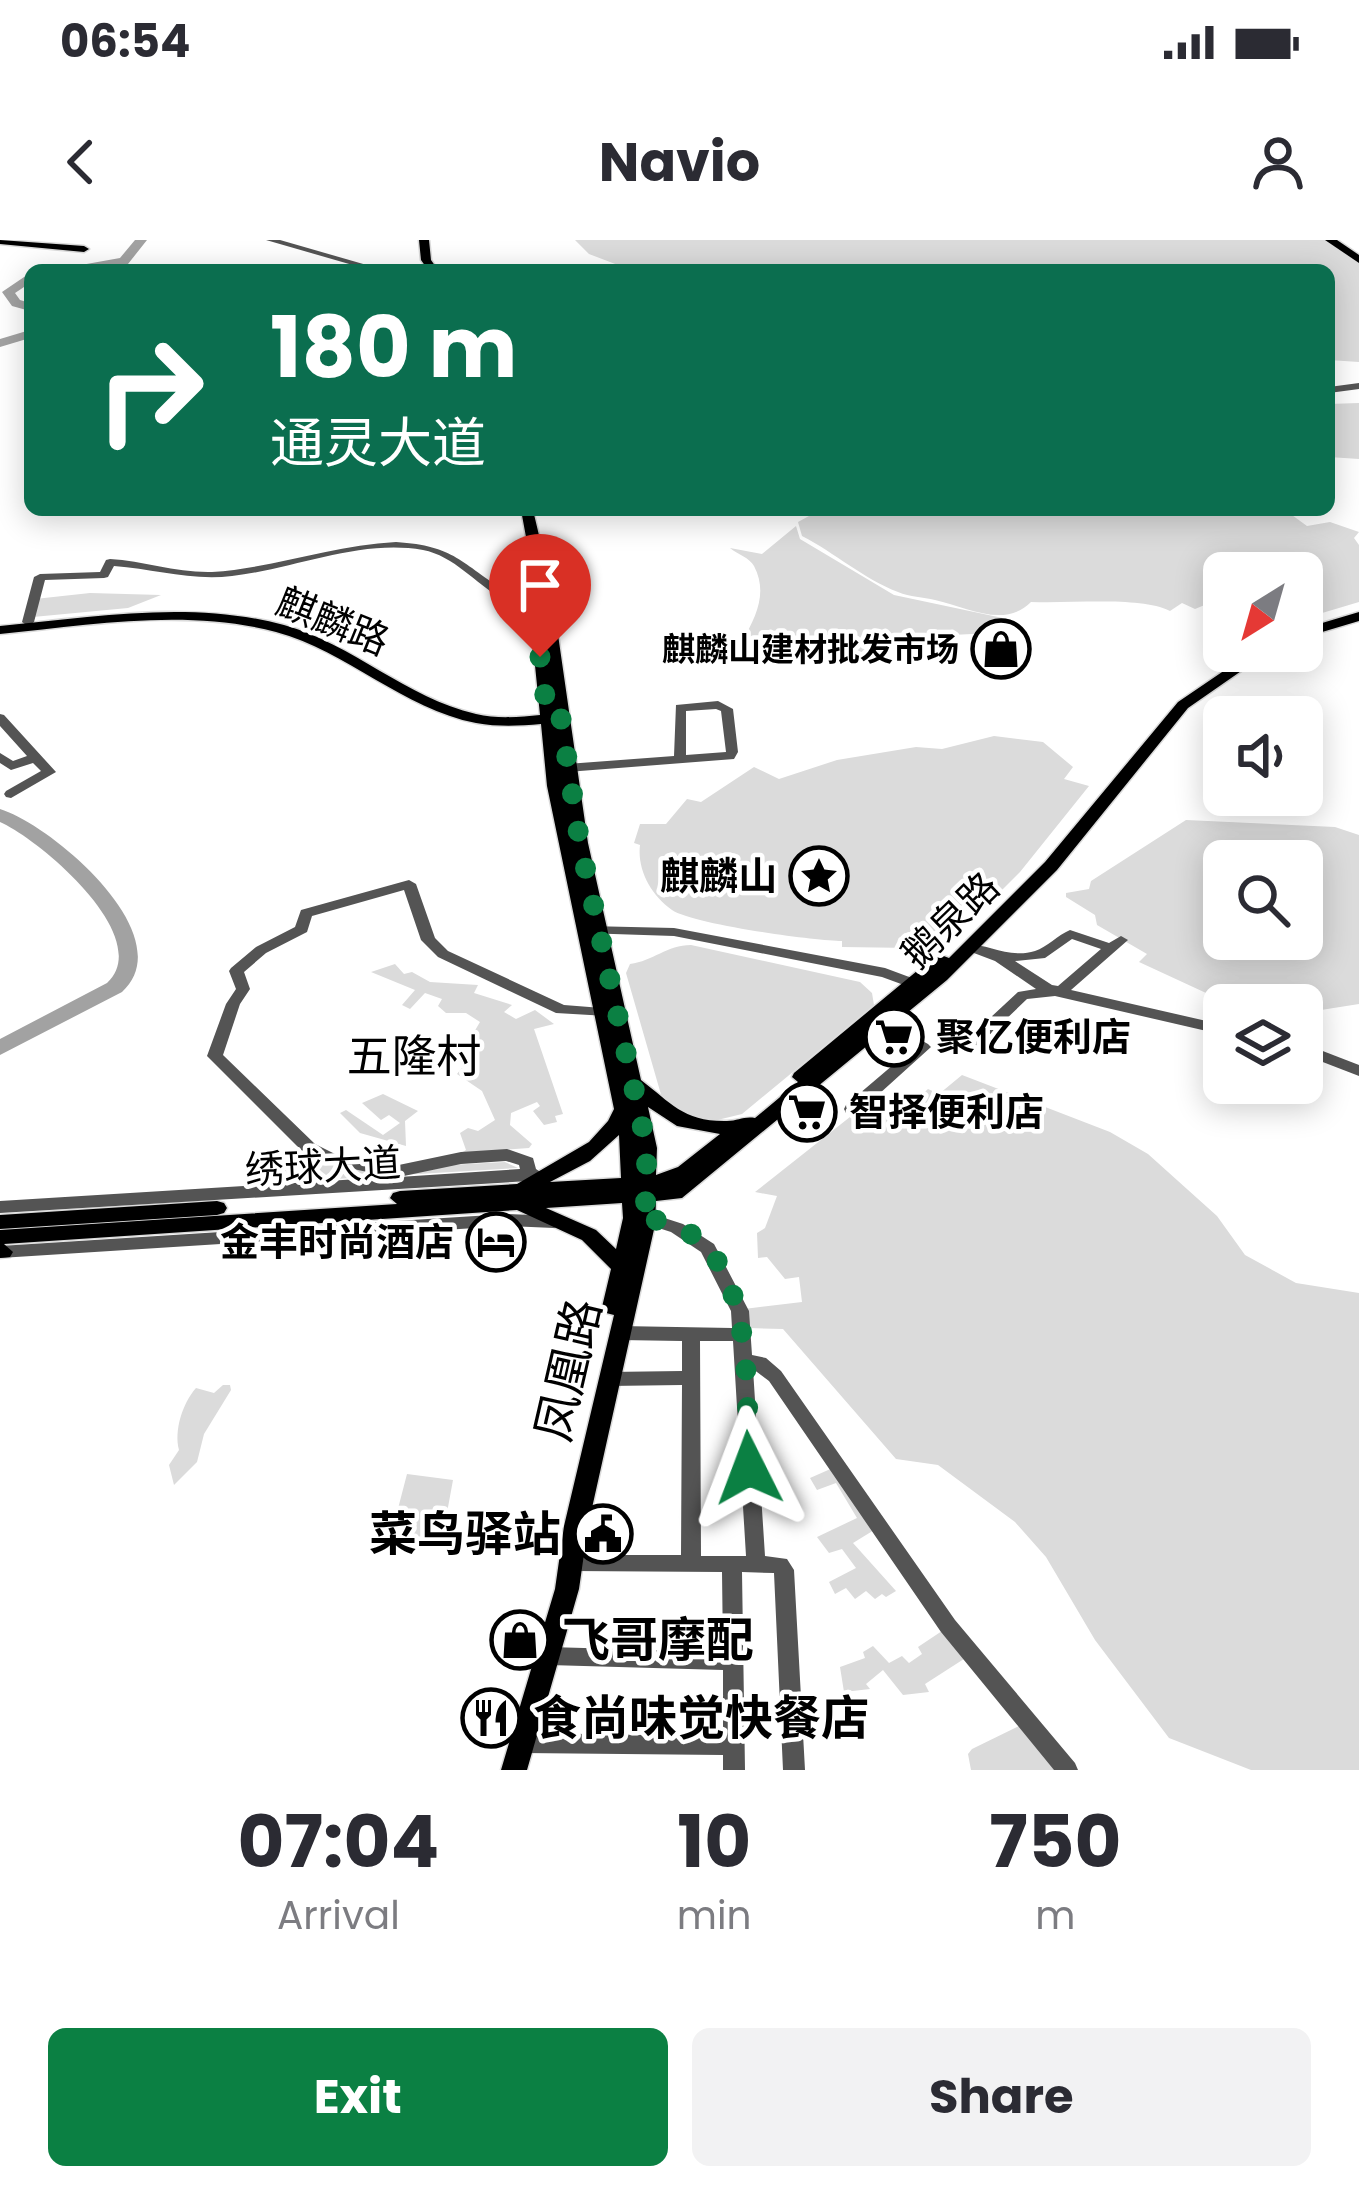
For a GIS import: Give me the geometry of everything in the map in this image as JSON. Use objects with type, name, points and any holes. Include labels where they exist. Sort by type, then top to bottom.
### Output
[{"type":"main road","points":[[1332,240],[1359,259]]},
{"type":"main road","points":[[0,242],[82,250]]},
{"type":"main road","points":[[515,516],[536,608],[592,934],[647,1148],[642,1200]]},
{"type":"main road","points":[[528,516],[544,586],[553,716],[567,768],[602,1013],[642,1200]]},
{"type":"main road","name":"麒麟路","points":[[0,628],[28,622],[182,613],[261,618],[326,639],[447,702],[500,714],[553,716]]},
{"type":"main road","points":[[1323,624],[1359,613]]},
{"type":"main road","name":"麒麟路","points":[[0,628],[158,618],[258,624],[306,637],[472,718],[553,716]]},
{"type":"main road","name":"鹅泉路","points":[[642,1200],[684,1189],[884,1025],[1032,873],[1168,709],[1216,672]]},
{"type":"main road","name":"鹅泉路","points":[[642,1200],[678,1177],[971,947],[1051,866],[1177,712],[1229,672]]},
{"type":"main road","points":[[631,1072],[652,1102],[673,1118],[709,1127],[743,1126]]},
{"type":"main road","points":[[621,1266],[602,1244],[520,1190],[599,1143],[623,1109]]},
{"type":"main road","name":"绣球大道","points":[[1,1248],[520,1190]]},
{"type":"main road","name":"绣球大道","points":[[0,1222],[520,1190],[642,1200]]},
{"type":"main road","name":"凤凰路","points":[[502,1770],[556,1587],[621,1266],[642,1200]]},
{"type":"main road","name":"凤凰路","points":[[514,1770],[572,1563],[575,1526],[620,1333],[642,1200]]},
{"type":"street","points":[[261,252],[270,241],[306,247],[349,264]]},
{"type":"street","points":[[28,622],[40,577],[104,575],[110,562],[210,575],[289,559],[404,546],[446,555],[471,568],[508,600],[536,608]]},
{"type":"street","points":[[567,768],[731,754],[727,709],[680,708],[680,757]]},
{"type":"street","points":[[0,718],[49,772],[11,794]]},
{"type":"street","points":[[0,757],[11,766],[34,758]]},
{"type":"street","points":[[0,1207],[520,1190],[526,1162],[507,1155],[434,1162],[394,1172],[332,1160],[309,1148],[215,1056],[232,1004],[243,989],[236,971],[267,946],[302,929],[307,913],[409,884],[428,940],[443,953],[561,1010],[602,1013]]},
{"type":"street","points":[[592,934],[692,943],[915,989]]},
{"type":"street","points":[[967,1048],[1023,995],[1065,988],[1116,944],[1070,934],[1040,955],[1000,958]]},
{"type":"street","points":[[971,947],[1000,958],[1024,978],[1054,991],[1203,1025]]},
{"type":"street","points":[[852,1109],[923,1047],[884,1025]]},
{"type":"street","points":[[1323,1056],[1359,1071]]},
{"type":"street","points":[[642,1200],[713,1254],[740,1311],[756,1564]]},
{"type":"street","points":[[1,1248],[507,1220],[566,1224]]},
{"type":"street","points":[[620,1333],[743,1335]]},
{"type":"street","points":[[691,1334],[691,1563]]},
{"type":"street","points":[[743,1361],[760,1364],[775,1376],[947,1626],[1067,1770]]},
{"type":"street","points":[[609,1379],[690,1378]]},
{"type":"street","points":[[572,1563],[780,1565],[784,1570],[794,1770]]},
{"type":"street","points":[[732,1564],[734,1770]]},
{"type":"street","points":[[549,1656],[732,1660]]},
{"type":"street","points":[[523,1743],[733,1746]]},
{"type":"shaded area","points":[[575,240],[1326,240],[1359,264],[1359,362],[1335,360],[1335,264],[615,264],[589,254]]},
{"type":"shaded area","points":[[1359,403],[1359,459],[1335,457],[1335,404]]},
{"type":"shaded area","points":[[809,516],[1293,516],[1307,526],[1330,522],[1359,532],[1354,538],[1359,545],[1359,602],[1323,613],[1323,552],[1203,552],[1203,606],[1195,609],[1182,603],[1170,611],[1123,602],[1031,602],[1009,614],[985,614],[903,594],[802,536],[798,522]]},
{"type":"shaded area","points":[[796,526],[800,539],[894,595],[1012,620],[1013,632],[931,636],[841,658],[743,640],[756,613],[760,586],[752,563],[730,548],[762,554]]},
{"type":"shaded area","points":[[90,593],[161,595],[128,608],[33,617],[35,599]]},
{"type":"shaded area","points":[[994,736],[1043,742],[1073,767],[1064,779],[1089,786],[1020,872],[983,909],[962,911],[912,948],[842,947],[842,941],[703,921],[672,910],[643,873],[640,845],[634,843],[640,824],[666,824],[687,799],[701,802],[754,767],[779,779],[837,760],[916,747],[942,749]]},
{"type":"shaded area","points":[[1186,820],[1335,827],[1359,835],[1359,1004],[1323,1010],[1323,984],[1203,984],[1203,992],[1139,962],[1147,954],[1097,925],[1095,915],[1066,897],[1066,893],[1089,889],[1091,881]]},
{"type":"shaded area","points":[[691,945],[860,982],[872,993],[874,1005],[742,1114],[709,1122],[688,1119],[662,1098],[626,973],[630,964]]},
{"type":"shaded area","points":[[395,964],[404,974],[412,972],[430,982],[478,985],[474,993],[512,1005],[504,1012],[516,1019],[535,1010],[554,1024],[534,1029],[563,1114],[555,1116],[557,1122],[544,1125],[533,1111],[540,1106],[537,1102],[511,1113],[510,1125],[532,1144],[529,1148],[461,1153],[466,1150],[460,1133],[468,1128],[478,1131],[495,1120],[482,1091],[457,1074],[469,1059],[461,1054],[480,1022],[466,1013],[446,1013],[438,1006],[442,999],[425,993],[410,1009],[402,1005],[415,990],[371,972]]},
{"type":"shaded area","points":[[962,1075],[1110,1132],[1148,1154],[1217,1216],[1245,1255],[1296,1283],[1359,1293],[1359,1770],[1251,1770],[1169,1738],[1095,1640],[1046,1557],[1015,1522],[938,1465],[896,1459],[783,1329],[749,1328],[744,1309],[802,1302],[799,1277],[785,1279],[767,1257],[758,1258],[757,1233],[765,1228],[777,1196],[755,1192],[874,1098],[902,1104],[928,1089],[939,1094]]},
{"type":"shaded area","points":[[383,1094],[418,1111],[405,1121],[406,1146],[360,1133],[340,1113],[346,1110],[383,1135],[400,1123],[389,1115],[381,1120],[362,1103]]},
{"type":"shaded area","points":[[305,1148],[308,1157],[357,1170],[505,1162],[518,1168],[285,1182],[275,1174]]},
{"type":"shaded area","points":[[230,1385],[231,1390],[204,1434],[197,1462],[174,1485],[169,1465],[179,1450],[178,1426],[187,1402],[196,1388],[214,1393]]},
{"type":"shaded area","points":[[835,1467],[879,1527],[853,1543],[896,1591],[886,1597],[882,1594],[875,1599],[866,1591],[855,1599],[846,1588],[835,1594],[829,1582],[856,1568],[842,1549],[829,1553],[817,1537],[857,1518],[836,1483],[817,1490],[810,1478]]},
{"type":"shaded area","points":[[407,1474],[453,1480],[444,1529],[431,1528],[427,1540],[419,1545],[404,1542],[406,1526],[394,1524]]},
{"type":"shaded area","points":[[945,1629],[967,1657],[925,1684],[929,1692],[903,1695],[883,1670],[866,1684],[870,1689],[844,1692],[840,1667],[865,1658],[863,1652],[873,1646],[889,1663],[902,1656],[909,1663],[922,1654],[918,1647]]},
{"type":"shaded area","points":[[1023,1724],[1057,1770],[971,1770],[968,1754],[972,1749]]},
{"type":"waterway","points":[[102,264],[124,261],[141,240]]},
{"type":"waterway","points":[[24,281],[8,292],[24,305]]},
{"type":"waterway","points":[[0,343],[24,336]]},
{"type":"waterway","points":[[0,815],[42,839],[91,884],[125,936],[130,960],[123,980],[114,988],[0,1048]]},
{"type":"place","name":"麒麟山建材批发市场","points":[[1001,649]]},
{"type":"place","name":"麒麟山","points":[[819,876]]},
{"type":"place","name":"聚亿便利店","points":[[894,1037]]},
{"type":"place","name":"智择便利店","points":[[807,1112]]},
{"type":"place","name":"金丰时尚酒店","points":[[496,1242]]},
{"type":"place","name":"菜鸟驿站","points":[[603,1534]]},
{"type":"place","name":"飞哥摩配","points":[[520,1640]]},
{"type":"place","name":"食尚味觉快餐店","points":[[491,1718]]},
{"type":"district","name":"五隆村","points":[[414,1056]]},
{"type":"route","points":[[540,657],[547,712],[560,712],[580,843],[647,1148],[645,1225],[649,1219],[660,1220],[708,1248],[740,1311],[749,1468]]}]
